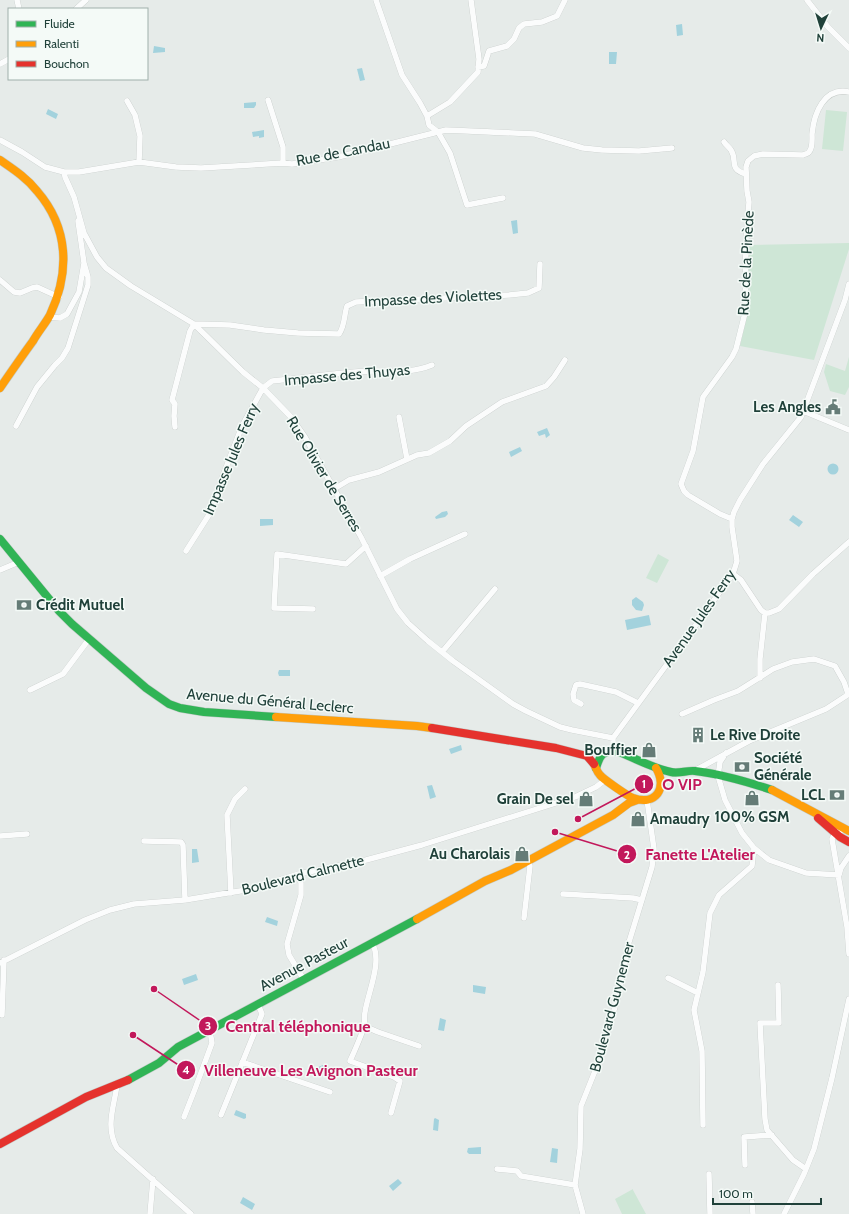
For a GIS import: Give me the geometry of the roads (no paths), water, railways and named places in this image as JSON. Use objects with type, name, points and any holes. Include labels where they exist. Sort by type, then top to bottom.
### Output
[{"type":"main road","points":[[0,160],[27,179],[40,193],[50,208],[61,236],[64,257],[64,272],[59,297],[49,317],[0,388]]},
{"type":"main road","name":"Avenue du Général Leclerc","points":[[0,539],[60,611],[89,640],[159,698],[169,704],[192,711],[430,728],[556,748],[587,756]]},
{"type":"main road","points":[[673,772],[662,783],[658,793],[655,796],[647,800],[637,800],[600,776],[587,756],[617,751],[656,768],[673,772],[693,771],[750,783],[774,791],[847,830]]},
{"type":"main road","points":[[596,768],[602,754]]},
{"type":"main road","points":[[656,768],[661,776],[662,783]]},
{"type":"main road","points":[[621,790],[623,804],[622,809]]},
{"type":"main road","name":"Avenue Pasteur","points":[[0,1144],[86,1097],[118,1085],[150,1069],[178,1048],[209,1030],[485,881],[511,870],[622,809],[629,803],[637,800]]},
{"type":"main road","points":[[813,813],[835,833],[849,842]]},
{"type":"street","points":[[77,8],[86,0]]},
{"type":"street","points":[[376,0],[402,75],[420,103],[427,116],[429,125],[438,132],[450,152],[466,205],[503,198]]},
{"type":"street","points":[[427,116],[450,102],[478,72],[479,59],[471,0]]},
{"type":"street","points":[[478,68],[484,66],[489,51],[507,46],[514,39],[519,28],[524,24],[542,22],[557,16],[565,0]]},
{"type":"street","points":[[807,0],[828,27],[849,48]]},
{"type":"street","points":[[724,142],[732,151],[734,165],[738,172],[745,174],[748,161],[754,156],[763,154],[804,155],[809,152],[812,146],[812,132],[819,107],[826,98],[834,92],[849,92]]},
{"type":"street","points":[[268,100],[283,147],[283,163]]},
{"type":"street","points":[[127,101],[135,115],[140,136],[139,162]]},
{"type":"street","name":"Rue de Candau","points":[[64,172],[79,172],[139,162],[176,167],[201,168],[283,163],[292,164],[338,157],[446,130],[535,134],[583,148],[602,150],[639,151],[672,148]]},
{"type":"street","points":[[0,140],[45,167],[64,172]]},
{"type":"street","name":"Rue Olivier de Serres","points":[[64,172],[74,197],[84,233],[97,257],[106,268],[131,286],[194,324],[243,372],[263,388],[291,417],[305,437],[334,488],[366,546],[402,618],[442,652],[513,704],[572,730],[613,738]]},
{"type":"street","name":"Rue de la Pinède","points":[[732,518],[720,514],[688,495],[684,492],[681,484],[693,451],[703,397],[732,357],[736,349],[746,313],[746,240],[749,202],[745,174]]},
{"type":"street","points":[[16,426],[37,387],[62,358],[68,348],[88,284],[88,277],[78,227],[77,211]]},
{"type":"street","points":[[49,317],[60,318],[67,314],[79,292],[84,263]]},
{"type":"street","name":"Impasse des Violettes","points":[[194,324],[230,325],[298,333],[339,334],[343,329],[345,312],[348,306],[356,302],[456,298],[528,293],[539,288],[540,264]]},
{"type":"street","points":[[0,280],[14,292],[20,292],[38,287],[59,297]]},
{"type":"street","name":"Avenue Jules Ferry","points":[[613,738],[733,574],[737,560],[732,518],[740,500],[763,464],[804,411],[845,300],[849,284]]},
{"type":"street","points":[[175,427],[175,404],[172,400],[190,331],[194,324]]},
{"type":"street","points":[[334,488],[349,480],[379,472],[418,454],[429,453],[450,441],[466,426],[502,402],[546,386],[565,360]]},
{"type":"street","name":"Impasse des Thuyas","points":[[263,388],[272,381],[374,371],[399,372],[423,369],[432,365]]},
{"type":"street","name":"Impasse Jules Ferry","points":[[186,551],[212,510],[222,478],[242,426],[263,388]]},
{"type":"street","points":[[804,411],[849,430]]},
{"type":"street","points":[[399,417],[407,459]]},
{"type":"street","points":[[380,576],[410,559],[465,534]]},
{"type":"street","points":[[733,574],[741,580],[761,610],[765,613],[774,612],[779,609],[813,574],[849,542]]},
{"type":"street","points":[[313,609],[274,608],[277,554],[346,564],[366,546]]},
{"type":"street","points":[[0,570],[19,562]]},
{"type":"street","points":[[442,652],[495,589]]},
{"type":"street","points":[[760,678],[760,659],[765,613]]},
{"type":"street","points":[[30,690],[63,674],[89,640]]},
{"type":"street","points":[[682,714],[738,691],[773,669],[792,662],[814,658],[835,666],[849,694],[826,709],[749,741],[693,771]]},
{"type":"street","points":[[580,704],[574,700],[573,694],[576,686],[580,684],[616,692],[638,704]]},
{"type":"street","points":[[613,738],[613,751]]},
{"type":"street","points":[[726,752],[720,762],[718,776],[725,800],[742,833],[754,848],[769,860],[806,873],[839,875]]},
{"type":"street","name":"Boulevard Calmette","points":[[2,962],[85,920],[110,910],[134,904],[184,900],[231,893],[299,874],[366,860],[422,845],[575,797],[605,780]]},
{"type":"street","points":[[231,893],[227,814],[235,799],[245,789]]},
{"type":"street","name":"Boulevard Guynemer","points":[[583,1214],[575,1185],[580,1149],[582,1106],[599,1061],[618,1000],[629,942],[652,867],[654,849],[647,800]]},
{"type":"street","points":[[847,830],[835,833],[832,839],[839,875],[849,954]]},
{"type":"street","points":[[0,836],[27,834]]},
{"type":"street","points":[[144,841],[181,842],[183,845],[184,900]]},
{"type":"street","points":[[703,1124],[702,1051],[694,1010],[703,972],[710,913],[719,895],[752,866],[754,848]]},
{"type":"street","points":[[839,875],[841,868],[849,856]]},
{"type":"street","points":[[524,918],[530,866],[527,861]]},
{"type":"street","points":[[299,874],[301,895],[288,936],[287,951],[304,980]]},
{"type":"street","points":[[563,894],[633,898],[642,900]]},
{"type":"street","points":[[372,943],[376,952],[375,969],[364,1013],[364,1026],[350,1061],[394,1077],[400,1081],[392,1113]]},
{"type":"street","points":[[2,962],[2,1014]]},
{"type":"street","points":[[668,978],[698,994]]},
{"type":"street","points":[[778,985],[779,1023],[760,1024],[765,1118],[767,1130],[793,1160],[806,1169]]},
{"type":"street","points":[[784,1214],[814,1149],[832,1078],[849,999]]},
{"type":"street","points":[[221,1115],[262,1014],[258,1004]]},
{"type":"street","points":[[364,1026],[419,1046]]},
{"type":"street","points":[[184,1117],[196,1089],[212,1043],[212,1037],[209,1030]]},
{"type":"street","points":[[242,1062],[330,1092]]},
{"type":"street","points":[[118,1085],[110,1129],[112,1139],[117,1148],[191,1214]]},
{"type":"street","points":[[745,1165],[744,1137],[772,1135]]},
{"type":"street","points":[[497,1169],[517,1171],[521,1176],[575,1185]]},
{"type":"street","points":[[709,1174],[710,1214]]},
{"type":"street","points":[[150,1214],[153,1179]]},
{"type":"street","points":[[752,1202],[753,1214]]},
{"type":"water","points":[[682,24],[683,35],[677,36],[676,25]]},
{"type":"water","points":[[154,46],[165,48],[165,52],[153,53]]},
{"type":"water","points":[[609,52],[617,52],[616,64],[609,64]]},
{"type":"water","points":[[362,68],[365,80],[360,81],[357,69]]},
{"type":"water","points":[[256,102],[254,108],[244,108],[244,103]]},
{"type":"water","points":[[48,109],[58,114],[56,119],[46,114]]},
{"type":"water","points":[[264,130],[264,137],[253,137],[252,132]]},
{"type":"water","points":[[517,220],[518,233],[513,234],[511,221]]},
{"type":"water","points":[[547,428],[550,435],[546,438],[545,434],[539,436],[537,432]]},
{"type":"water","points":[[520,447],[522,451],[511,457],[509,452]]},
{"type":"water","points":[[831,464],[835,464],[837,465],[837,473],[831,474],[828,471],[828,467]]},
{"type":"water","points":[[447,511],[448,514],[445,517],[436,519],[435,517],[442,512]]},
{"type":"water","points":[[793,515],[803,522],[799,527],[789,520]]},
{"type":"water","points":[[260,519],[273,519],[273,525],[260,526]]},
{"type":"water","points":[[636,597],[643,602],[644,605],[642,611],[636,610],[632,605],[632,600]]},
{"type":"water","points":[[649,615],[651,625],[627,630],[625,620]]},
{"type":"water","points":[[279,670],[290,670],[290,676],[279,676]]},
{"type":"water","points":[[461,745],[462,750],[451,754],[449,749]]},
{"type":"water","points":[[432,785],[436,797],[430,799],[427,786]]},
{"type":"water","points":[[192,849],[197,849],[199,862],[192,863]]},
{"type":"water","points":[[267,917],[278,921],[277,926],[265,922]]},
{"type":"water","points":[[196,974],[198,980],[184,985],[182,979]]},
{"type":"water","points":[[473,985],[486,987],[485,994],[473,992]]},
{"type":"water","points":[[440,1018],[446,1020],[444,1031],[438,1030]]},
{"type":"water","points":[[323,1065],[329,1067],[327,1074],[324,1072],[319,1072],[318,1070],[318,1067]]},
{"type":"water","points":[[236,1110],[246,1114],[246,1118],[244,1119],[234,1115]]},
{"type":"water","points":[[435,1118],[439,1120],[438,1131],[433,1130]]},
{"type":"water","points":[[481,1147],[481,1154],[469,1154],[467,1152],[468,1148]]},
{"type":"water","points":[[552,1148],[558,1149],[557,1163],[550,1162]]},
{"type":"water","points":[[398,1179],[402,1183],[393,1191],[389,1186]]},
{"type":"water","points":[[243,1197],[255,1204],[252,1210],[240,1203]]},
{"type":"place","name":"Les Angles","points":[[833,407]]},
{"type":"place","name":"Crédit Mutuel","points":[[24,605]]},
{"type":"place","name":"Le Rive Droite","points":[[698,735]]},
{"type":"place","name":"Bouffier","points":[[649,750]]},
{"type":"place","name":"Société Générale","points":[[742,767]]},
{"type":"place","name":"LCL","points":[[837,795]]},
{"type":"place","name":"100% GSM","points":[[752,798]]},
{"type":"place","name":"Grain De sel","points":[[586,799]]},
{"type":"place","name":"O VIP","points":[[578,819]]},
{"type":"place","name":"Amaudry","points":[[638,819]]},
{"type":"place","name":"Fanette L'Atelier","points":[[555,832]]},
{"type":"place","name":"Au Charolais","points":[[522,854]]},
{"type":"place","name":"Central téléphonique","points":[[154,989]]},
{"type":"place","name":"Villeneuve Les Avignon Pasteur","points":[[133,1035]]}]
